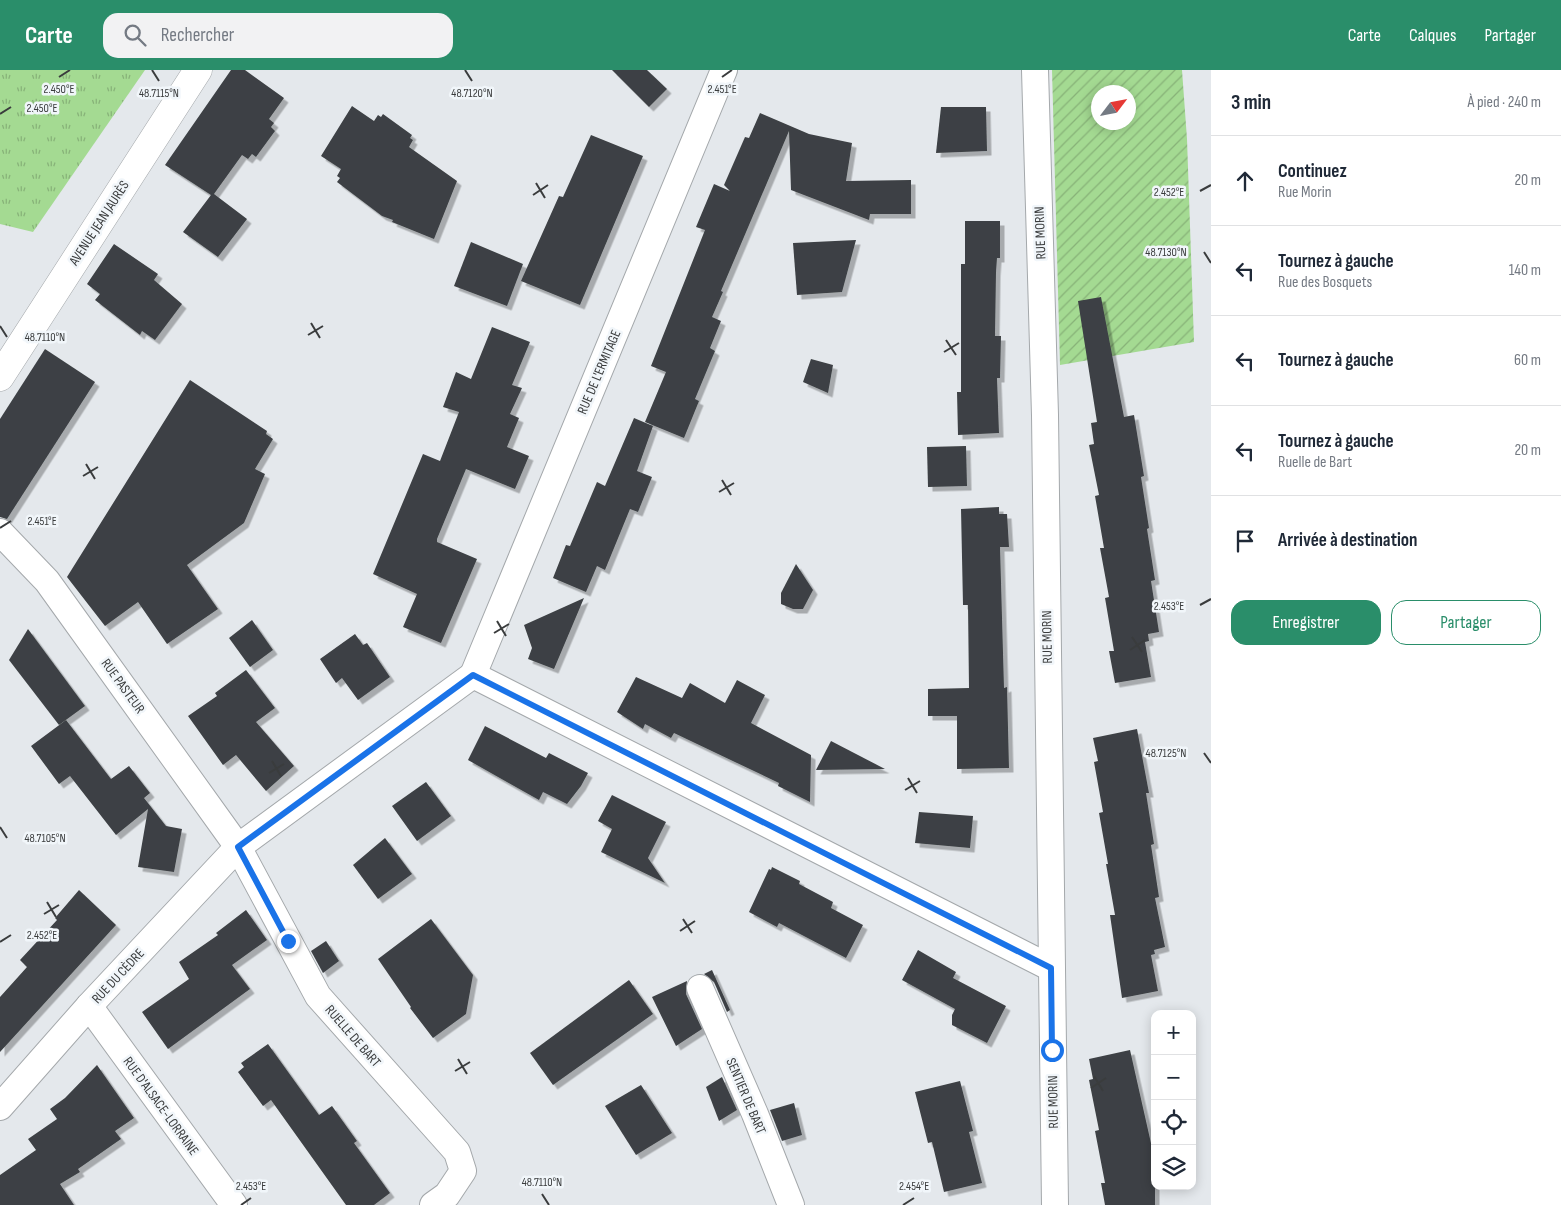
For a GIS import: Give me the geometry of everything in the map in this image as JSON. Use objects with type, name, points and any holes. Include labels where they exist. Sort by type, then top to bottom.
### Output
[{"type":"main road","name":"AVENUE JEAN JAURÈS","points":[[0,377],[198,70]]},
{"type":"street","name":"RUE DE L'ERMITAGE","points":[[473,675],[724,70]]},
{"type":"street","name":"RUE MORIN","points":[[1035,70],[1045,415],[1055,1205]]},
{"type":"street","name":"RUE PASTEUR","points":[[0,532],[47,581],[238,847]]},
{"type":"street","name":"RUE DU CÈDRE","points":[[0,1107],[89,1006],[238,847],[473,675]]},
{"type":"street","points":[[473,675],[1051,968]]},
{"type":"street","name":"RUELLE DE BART","points":[[238,847],[318,996],[457,1152],[463,1171],[447,1195],[433,1205]]},
{"type":"street","name":"SENTIER DE BART","points":[[700,988],[755,1114],[791,1205]]},
{"type":"street","name":"RUE D'ALSACE-LORRAINE","points":[[89,1006],[234,1205]]},
{"type":"green space","points":[[0,70],[145,70],[33,232],[0,224]]},
{"type":"green space","points":[[1052,70],[1182,70],[1187,139],[1194,342],[1060,365]]},
{"type":"building","points":[[231,70],[245,70],[284,98],[269,119],[274,123],[271,127],[275,131],[256,157],[252,154],[248,159],[242,155],[214,194],[247,219],[218,257],[183,232],[211,195],[165,165]]},
{"type":"building","points":[[612,70],[647,70],[667,89],[649,107]]},
{"type":"building","points":[[352,106],[374,121],[378,115],[381,117],[383,114],[412,135],[410,138],[413,140],[409,147],[457,181],[434,239],[392,222],[393,220],[382,216],[337,182],[340,178],[337,176],[341,169],[321,156]]},
{"type":"building","points":[[941,107],[986,107],[987,151],[936,153]]},
{"type":"building","points":[[760,113],[809,134],[852,143],[846,181],[911,180],[911,214],[870,214],[869,220],[791,190],[789,131],[721,291],[723,292],[712,317],[721,321],[710,348],[715,351],[695,399],[699,401],[684,438],[645,422],[666,372],[651,366],[705,230],[696,227],[714,184],[730,191],[724,185],[745,137],[749,138]]},
{"type":"building","points":[[591,135],[643,156],[580,305],[521,281],[559,196],[563,197]]},
{"type":"building","points":[[965,221],[1000,221],[1000,258],[997,258],[996,272],[995,336],[1001,336],[1000,378],[997,378],[999,433],[958,435],[957,392],[961,392],[961,264],[965,264]]},
{"type":"building","points":[[856,240],[842,292],[797,295],[793,243]]},
{"type":"building","points":[[471,242],[523,264],[507,306],[454,286]]},
{"type":"building","points":[[114,244],[158,274],[154,280],[182,304],[155,340],[142,331],[140,335],[95,300],[100,294],[87,284]]},
{"type":"building","points":[[1101,297],[1124,417],[1134,415],[1144,476],[1141,477],[1155,580],[1151,581],[1159,632],[1148,634],[1149,641],[1145,642],[1151,677],[1115,683],[1109,651],[1114,651],[1105,598],[1109,597],[1100,548],[1104,548],[1095,496],[1099,495],[1089,445],[1094,444],[1091,423],[1097,422],[1078,301]]},
{"type":"building","points":[[492,327],[530,342],[512,385],[522,388],[510,414],[519,418],[507,447],[529,456],[515,489],[466,469],[437,542],[477,559],[441,643],[403,627],[417,594],[373,574],[423,454],[440,461],[459,412],[443,407],[456,372],[471,379]]},
{"type":"building","points":[[45,349],[95,382],[7,519],[0,517],[0,419]]},
{"type":"building","points":[[811,359],[833,365],[828,393],[803,382]]},
{"type":"building","points":[[190,380],[267,431],[266,434],[273,439],[255,469],[265,474],[244,523],[187,565],[218,609],[167,644],[138,602],[105,626],[67,577]]},
{"type":"building","points":[[634,418],[653,426],[637,471],[652,477],[638,512],[630,509],[605,570],[597,566],[586,592],[553,578],[566,545],[570,546],[597,482],[605,486]]},
{"type":"building","points":[[966,446],[967,486],[928,487],[927,447]]},
{"type":"building","points":[[999,507],[999,514],[1007,514],[1009,547],[1000,547],[1004,688],[1007,687],[1009,768],[957,769],[957,716],[928,716],[928,689],[969,688],[968,605],[963,605],[961,509]]},
{"type":"building","points":[[796,564],[813,590],[803,609],[793,609],[781,604],[781,593]]},
{"type":"building","points":[[584,598],[554,669],[528,659],[532,648],[524,625]]},
{"type":"building","points":[[252,620],[273,650],[250,667],[229,638]]},
{"type":"building","points":[[28,629],[85,706],[59,725],[9,660]]},
{"type":"building","points":[[355,634],[363,645],[367,643],[390,677],[358,700],[342,678],[336,683],[320,659]]},
{"type":"building","points":[[246,670],[275,708],[256,722],[294,766],[266,791],[236,755],[223,765],[188,716],[217,696],[215,693]]},
{"type":"building","points":[[636,677],[682,698],[690,683],[725,703],[737,680],[765,695],[751,723],[811,755],[810,802],[778,786],[779,783],[674,733],[671,738],[645,724],[643,729],[617,712]]},
{"type":"building","points":[[66,720],[111,779],[129,766],[150,793],[144,798],[166,826],[182,829],[174,872],[138,867],[148,809],[116,835],[70,776],[59,784],[31,746]]},
{"type":"building","points":[[485,726],[546,758],[549,753],[588,773],[567,804],[543,792],[539,800],[468,760]]},
{"type":"building","points":[[1137,729],[1149,793],[1146,793],[1154,844],[1151,845],[1159,897],[1155,898],[1165,947],[1154,950],[1155,954],[1151,955],[1158,991],[1122,998],[1110,915],[1115,915],[1099,813],[1103,812],[1094,762],[1098,761],[1093,738]]},
{"type":"building","points":[[831,741],[885,769],[816,770]]},
{"type":"building","points":[[426,782],[451,816],[417,841],[392,806]]},
{"type":"building","points":[[612,795],[666,822],[648,858],[665,883],[601,852],[612,829],[598,821]]},
{"type":"building","points":[[919,812],[973,816],[970,848],[915,843]]},
{"type":"building","points":[[385,838],[412,874],[378,899],[353,865]]},
{"type":"building","points":[[772,867],[800,881],[799,884],[833,902],[831,908],[863,925],[846,958],[779,923],[777,927],[749,912],[769,869],[771,870]]},
{"type":"building","points":[[79,890],[116,925],[0,1052],[0,997],[27,967],[20,960],[57,920],[55,918]]},
{"type":"building","points":[[246,910],[267,940],[232,965],[250,989],[168,1049],[142,1012],[189,979],[179,962],[218,935],[216,933]]},
{"type":"building","points":[[431,919],[473,975],[466,1014],[433,1038],[410,1008],[378,959]]},
{"type":"building","points":[[326,941],[339,961],[323,973],[311,951]]},
{"type":"building","points":[[918,950],[956,972],[953,978],[1006,1006],[987,1043],[952,1025],[952,1015],[955,1009],[902,980]]},
{"type":"building","points":[[712,970],[730,1010],[727,1012],[714,982],[704,974]]},
{"type":"building","points":[[629,980],[653,1014],[553,1085],[530,1053]]},
{"type":"building","points":[[687,981],[686,994],[702,1029],[676,1046],[652,997]]},
{"type":"building","points":[[268,1044],[319,1115],[332,1106],[357,1141],[354,1143],[390,1193],[374,1205],[346,1205],[271,1100],[263,1106],[238,1072],[244,1067],[241,1063]]},
{"type":"building","points":[[1130,1050],[1151,1143],[1151,1190],[1155,1190],[1155,1205],[1105,1205],[1101,1183],[1105,1183],[1095,1131],[1099,1130],[1089,1080],[1093,1079],[1089,1059]]},
{"type":"building","points":[[97,1065],[134,1118],[115,1131],[121,1139],[78,1169],[80,1172],[60,1184],[74,1205],[0,1205],[0,1175],[36,1150],[28,1139],[57,1119],[50,1109],[65,1098]]},
{"type":"building","points":[[722,1077],[737,1110],[719,1121],[706,1087]]},
{"type":"building","points":[[960,1081],[973,1131],[969,1132],[982,1183],[944,1192],[932,1142],[928,1143],[915,1092]]},
{"type":"building","points":[[641,1085],[672,1133],[636,1155],[605,1106]]},
{"type":"building","points":[[794,1103],[802,1135],[782,1141],[770,1110]]},
{"type":"route","points":[[288,941],[238,847],[473,675],[1051,968],[1052,1050]]}]
